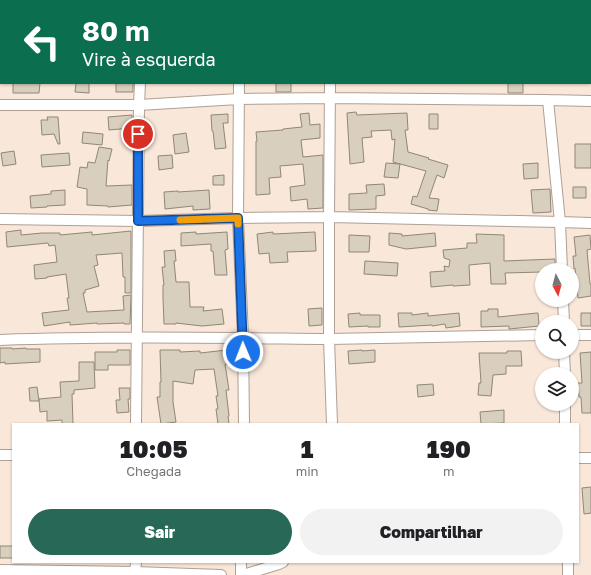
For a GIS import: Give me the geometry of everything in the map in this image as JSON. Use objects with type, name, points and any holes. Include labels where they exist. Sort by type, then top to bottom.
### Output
[{"type":"street","points":[[136,423],[140,84]]},
{"type":"street","points":[[239,84],[238,218],[243,338],[244,423]]},
{"type":"street","points":[[330,84],[329,339],[332,423]]},
{"type":"street","points":[[0,105],[139,104],[238,99],[330,98],[591,101]]},
{"type":"street","points":[[548,100],[560,222],[562,263]]},
{"type":"street","points":[[0,219],[138,221],[329,217],[591,222]]},
{"type":"street","points":[[579,335],[591,335]]},
{"type":"street","points":[[0,340],[137,337],[329,339],[535,336]]},
{"type":"street","points":[[565,411],[565,423]]},
{"type":"street","points":[[0,455],[12,455]]},
{"type":"street","points":[[579,458],[591,458]]},
{"type":"street","points":[[241,563],[242,575],[281,563]]},
{"type":"street","points":[[568,563],[568,575]]},
{"type":"street","points":[[0,570],[136,570],[221,575]]},
{"type":"building","points":[[13,84],[40,84],[39,93],[13,93]]},
{"type":"building","points":[[76,84],[89,84],[89,93],[75,92]]},
{"type":"building","points":[[116,84],[133,84],[133,92],[116,92]]},
{"type":"building","points":[[276,84],[291,84],[291,92],[276,92]]},
{"type":"building","points":[[508,84],[523,84],[523,93],[508,93]]},
{"type":"building","points":[[356,112],[357,115],[407,113],[408,130],[405,130],[408,152],[448,165],[444,178],[437,175],[429,198],[439,199],[437,211],[428,210],[411,204],[413,196],[417,197],[426,171],[393,162],[395,139],[392,140],[391,130],[371,131],[372,137],[362,138],[364,162],[350,164],[347,113]]},
{"type":"building","points":[[309,113],[310,125],[320,124],[320,138],[301,140],[303,157],[323,155],[323,208],[308,209],[307,199],[291,201],[290,187],[305,185],[303,164],[280,166],[281,177],[269,178],[270,194],[256,195],[256,132],[302,127],[300,114]]},
{"type":"building","points":[[228,114],[228,123],[223,123],[226,148],[215,149],[211,115]]},
{"type":"building","points":[[429,114],[438,114],[438,129],[429,129]]},
{"type":"building","points":[[132,115],[132,128],[109,130],[108,117]]},
{"type":"building","points":[[47,117],[58,117],[60,144],[58,144],[54,134],[42,135],[41,120],[48,120]]},
{"type":"building","points":[[83,132],[103,134],[102,145],[82,143]]},
{"type":"building","points":[[186,133],[189,152],[175,154],[173,135]]},
{"type":"building","points":[[575,144],[591,144],[591,168],[575,168]]},
{"type":"building","points":[[99,147],[112,149],[109,161],[108,160],[106,186],[132,185],[132,205],[108,207],[87,205],[87,189],[77,187],[80,167],[87,168],[88,162],[95,163]]},
{"type":"building","points":[[14,151],[16,164],[3,166],[1,153]]},
{"type":"building","points":[[69,153],[70,165],[42,167],[41,155]]},
{"type":"building","points":[[172,155],[173,168],[159,170],[158,156]]},
{"type":"building","points":[[386,163],[400,164],[398,178],[384,177]]},
{"type":"building","points":[[538,163],[538,178],[524,179],[523,164]]},
{"type":"building","points":[[224,175],[224,185],[213,185],[213,176]]},
{"type":"building","points":[[384,184],[385,195],[376,196],[376,209],[349,210],[349,194],[367,193],[366,185]]},
{"type":"building","points":[[573,187],[586,187],[586,198],[573,198]]},
{"type":"building","points":[[550,189],[551,212],[533,213],[531,190]]},
{"type":"building","points":[[65,190],[65,205],[31,208],[30,196],[51,194],[51,191]]},
{"type":"building","points":[[209,190],[210,209],[193,210],[193,206],[165,209],[164,192]]},
{"type":"building","points":[[21,230],[21,235],[60,233],[60,235],[92,232],[92,235],[131,231],[131,293],[125,293],[122,253],[96,255],[98,265],[94,266],[99,286],[85,290],[85,293],[83,293],[87,312],[124,310],[123,296],[131,295],[130,324],[97,323],[70,325],[70,322],[44,326],[42,313],[69,310],[66,274],[35,279],[34,265],[57,262],[55,245],[49,246],[48,243],[7,247],[6,232]]},
{"type":"building","points":[[196,232],[196,234],[227,232],[228,249],[225,250],[227,275],[215,275],[211,244],[181,246],[181,233]]},
{"type":"building","points":[[273,232],[273,234],[315,232],[316,251],[287,252],[288,262],[270,263],[269,253],[259,254],[257,234]]},
{"type":"building","points":[[389,233],[402,234],[402,236],[435,233],[436,246],[406,249],[389,245]]},
{"type":"building","points":[[476,234],[504,235],[504,261],[555,259],[555,263],[535,263],[535,272],[505,273],[506,284],[491,284],[490,263],[469,265],[470,285],[431,287],[430,272],[445,271],[444,266],[449,267],[450,260],[444,258],[443,250],[467,248],[467,243],[477,243]]},
{"type":"building","points":[[349,235],[370,236],[369,252],[349,252]]},
{"type":"building","points":[[590,235],[591,249],[587,250],[591,296],[579,298],[579,263],[574,263],[573,256],[576,256],[574,237]]},
{"type":"building","points":[[175,250],[176,261],[174,261],[176,282],[189,282],[190,307],[204,307],[203,311],[222,309],[224,324],[202,326],[176,323],[164,324],[164,285],[162,267],[165,267],[164,251]]},
{"type":"building","points":[[365,261],[398,263],[397,276],[364,274]]},
{"type":"building","points":[[322,308],[322,325],[309,326],[308,309]]},
{"type":"building","points":[[488,309],[498,309],[498,317],[538,313],[538,315],[535,315],[535,326],[509,329],[509,326],[481,327],[481,311],[488,311]]},
{"type":"building","points":[[360,313],[360,315],[380,315],[380,327],[349,327],[348,314]]},
{"type":"building","points":[[398,313],[412,313],[412,315],[428,313],[428,316],[459,313],[460,326],[446,328],[445,324],[399,327]]},
{"type":"building","points":[[581,313],[591,313],[591,326],[581,326]]},
{"type":"building","points":[[0,348],[40,349],[40,362],[0,363]]},
{"type":"building","points":[[117,350],[130,350],[130,365],[108,365],[108,370],[95,370],[95,352],[117,352]]},
{"type":"building","points":[[160,350],[180,350],[180,352],[200,351],[200,353],[227,350],[228,364],[225,364],[229,390],[226,390],[229,423],[218,423],[216,396],[218,396],[214,369],[195,370],[193,384],[173,381],[173,402],[176,422],[161,423],[157,397],[160,397]]},
{"type":"building","points":[[375,350],[375,362],[349,364],[348,351]]},
{"type":"building","points":[[507,351],[521,351],[522,366],[506,366],[506,374],[493,375],[491,396],[478,395],[479,383],[481,383],[479,353],[507,353]]},
{"type":"building","points":[[591,352],[591,413],[582,413],[581,397],[579,397],[579,383],[582,383],[580,353]]},
{"type":"building","points":[[79,362],[94,362],[95,388],[74,390],[74,394],[72,394],[73,423],[62,423],[62,420],[47,421],[47,411],[40,412],[39,399],[61,397],[60,382],[79,381]]},
{"type":"building","points":[[433,384],[434,395],[418,397],[417,385]]},
{"type":"building","points":[[37,387],[39,401],[30,401],[29,388]]},
{"type":"building","points":[[119,388],[130,388],[130,399],[128,399],[129,412],[117,413],[116,400],[120,400]]},
{"type":"building","points":[[504,410],[504,423],[481,423],[480,412]]},
{"type":"building","points":[[591,487],[591,513],[584,514],[582,488]]},
{"type":"building","points":[[0,546],[12,546],[12,558],[0,558]]},
{"type":"slow traffic","points":[[180,220],[238,218],[238,224]]},
{"type":"route","points":[[138,134],[138,221],[238,218],[243,352]]}]
